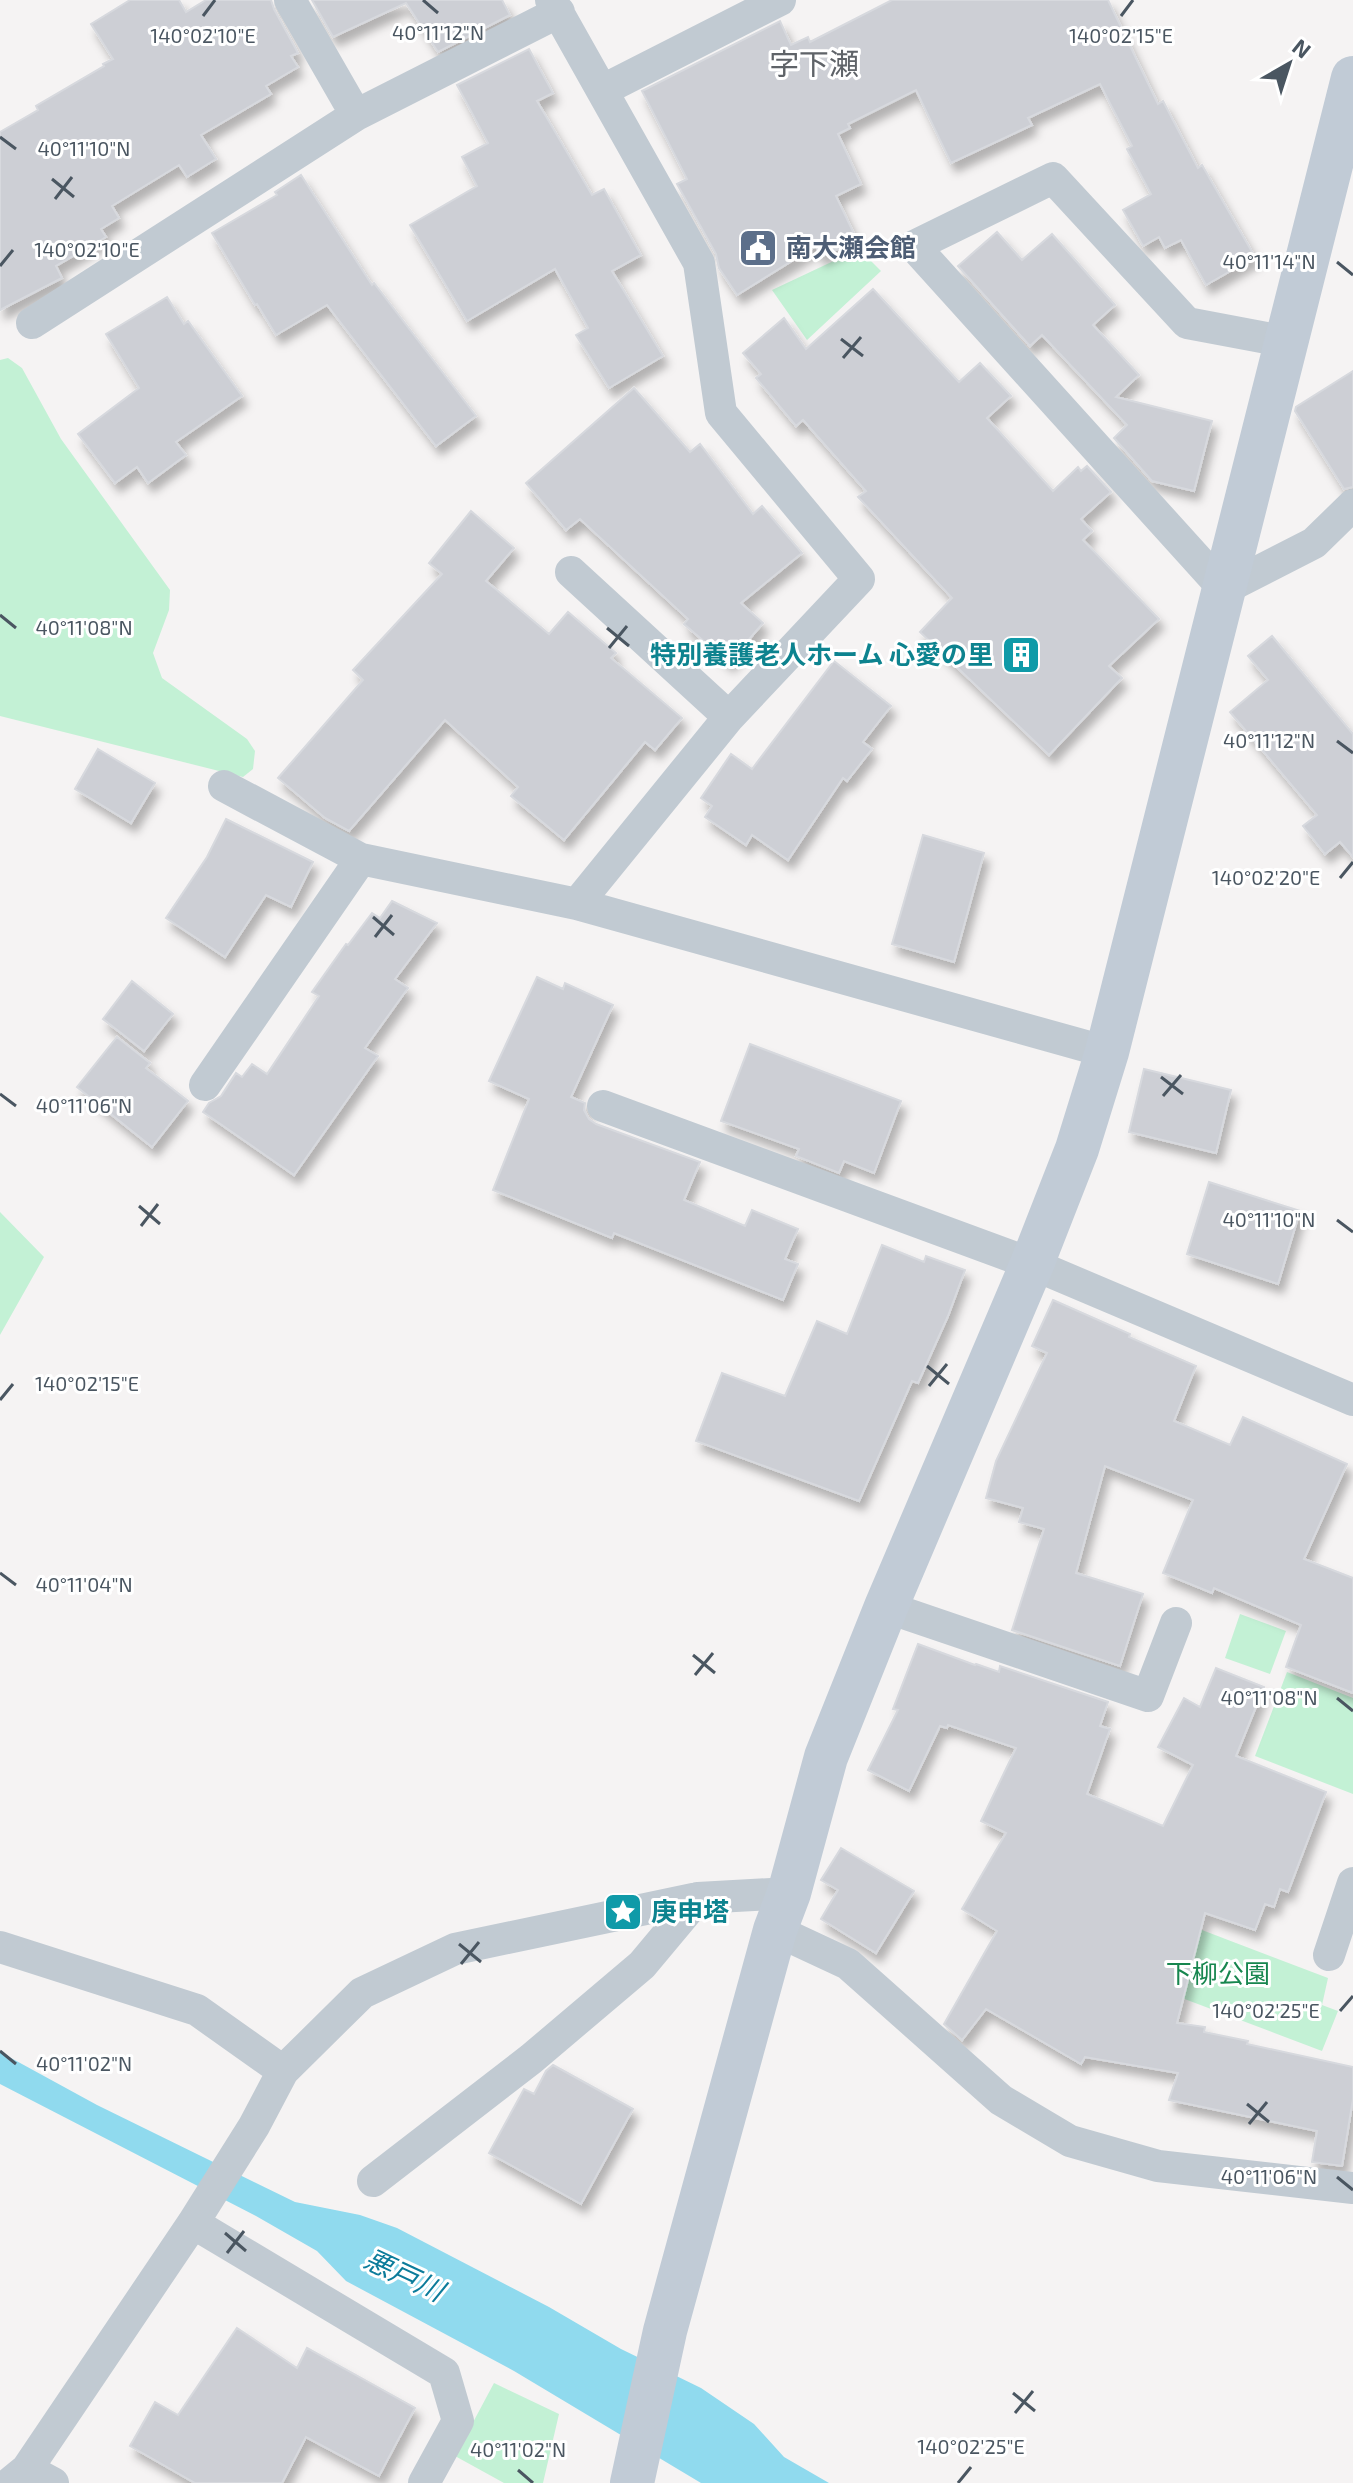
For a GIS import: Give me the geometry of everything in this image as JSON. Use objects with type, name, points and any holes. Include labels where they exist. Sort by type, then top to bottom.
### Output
[{"type":"street","points":[[290,0],[356,115]]},
{"type":"street","points":[[603,90],[780,0]]},
{"type":"street","points":[[32,323],[356,115],[555,6],[699,263],[721,413],[859,579],[729,717],[577,904]]},
{"type":"street","points":[[634,2475],[665,2331],[826,1757],[886,1607],[1032,1264],[1077,1149],[1107,1052],[1353,78]]},
{"type":"street","points":[[1224,589],[914,246],[1053,178],[1187,323],[1288,342]]},
{"type":"street","points":[[1224,589],[1314,543],[1349,520]]},
{"type":"street","points":[[571,572],[729,717]]},
{"type":"street","points":[[224,786],[361,859],[577,904],[1107,1052]]},
{"type":"street","points":[[205,1085],[361,859]]},
{"type":"street","points":[[603,1106],[1032,1264],[1353,1400]]},
{"type":"street","points":[[886,1607],[1148,1696],[1176,1623]]},
{"type":"street","points":[[1329,1955],[1353,1883]]},
{"type":"street","points":[[373,2181],[531,2059],[642,1965],[698,1898]]},
{"type":"street","points":[[30,2478],[254,2126],[283,2071],[362,1993],[455,1949],[698,1898],[782,1911],[848,1964],[1001,2100],[1070,2141],[1158,2166],[1353,2188]]},
{"type":"street","points":[[0,1947],[197,2010],[283,2071]]},
{"type":"street","points":[[193,2223],[444,2373],[458,2421],[424,2483]]},
{"type":"green space","points":[[859,249],[881,271],[807,340],[772,290]]},
{"type":"green space","points":[[8,358],[22,368],[61,439],[170,590],[169,610],[153,653],[162,678],[247,739],[255,751],[253,769],[243,777],[0,716],[0,360]]},
{"type":"green space","points":[[0,1212],[44,1257],[0,1335]]},
{"type":"green space","points":[[1240,1614],[1286,1631],[1270,1674],[1225,1658]]},
{"type":"green space","points":[[1287,1672],[1353,1698],[1353,1794],[1255,1756]]},
{"type":"green space","name":"下柳公園","points":[[1181,1922],[1328,1978],[1322,2005],[1338,2011],[1322,2051],[1166,1992]]},
{"type":"green space","points":[[494,2383],[559,2414],[543,2483],[504,2483],[455,2456]]},
{"type":"water","name":"悪戸川","points":[[0,2052],[97,2105],[295,2202],[360,2215],[397,2228],[549,2307],[621,2349],[701,2388],[754,2424],[784,2457],[829,2483],[701,2483],[514,2371],[346,2281],[317,2251],[256,2216],[0,2084]]},
{"type":"building","points":[[130,0],[179,0],[186,12],[206,0],[271,0],[298,53],[291,56],[298,67],[266,86],[271,94],[201,135],[216,159],[187,177],[179,165],[112,206],[119,218],[101,229],[106,237],[56,266],[62,278],[0,310],[0,132],[113,59],[91,24]]},
{"type":"building","points":[[312,0],[502,0],[510,15],[438,52],[406,3],[333,37]]},
{"type":"building","points":[[892,0],[1108,0],[1158,104],[1163,101],[1198,168],[1202,165],[1255,257],[1206,285],[1181,240],[1165,248],[1159,237],[1143,246],[1123,210],[1151,194],[1127,149],[1132,146],[1100,84],[1028,118],[1032,125],[951,163],[916,90],[848,124],[850,128],[838,134],[861,184],[836,196],[857,240],[821,257],[816,246],[737,295],[719,268],[716,254],[677,184],[687,179],[642,91],[780,21],[791,45],[808,37],[810,42]]},
{"type":"building","points":[[529,49],[553,93],[537,101],[592,195],[604,189],[641,255],[612,271],[663,356],[609,388],[576,335],[588,328],[555,269],[467,321],[410,225],[477,186],[462,157],[488,143],[457,85]]},
{"type":"building","points":[[301,175],[372,285],[374,283],[476,416],[436,446],[327,305],[276,335],[212,233],[277,195],[275,192]]},
{"type":"building","points":[[997,232],[1022,260],[1052,234],[1115,305],[1093,325],[1139,375],[1116,397],[1212,421],[1194,491],[1152,481],[1114,438],[1127,425],[1042,335],[1030,346],[958,266]]},
{"type":"building","points":[[873,289],[959,382],[980,363],[1011,396],[987,418],[1053,491],[1078,467],[1081,471],[1087,466],[1111,492],[1081,519],[1092,531],[1083,540],[1159,619],[1109,666],[1122,678],[1049,755],[920,632],[952,598],[858,497],[866,491],[803,420],[796,426],[756,378],[761,374],[743,353],[784,318],[806,349]]},
{"type":"building","points":[[167,297],[184,324],[188,321],[242,396],[176,442],[186,455],[148,483],[137,467],[115,483],[78,434],[139,388],[106,334]]},
{"type":"building","points":[[1353,371],[1353,487],[1344,489],[1295,411],[1296,407]]},
{"type":"building","points":[[634,388],[690,452],[700,444],[753,514],[762,506],[802,553],[741,603],[763,623],[729,663],[684,624],[688,619],[580,519],[566,530],[526,483]]},
{"type":"building","points":[[471,511],[514,548],[486,581],[549,634],[568,612],[616,653],[611,658],[682,718],[655,750],[645,742],[564,840],[511,796],[518,787],[445,720],[349,831],[325,818],[278,778],[363,680],[353,670],[442,574],[429,563]]},
{"type":"building","points":[[1272,636],[1353,734],[1353,857],[1340,842],[1325,854],[1303,826],[1317,815],[1230,712],[1268,680],[1248,656]]},
{"type":"building","points":[[834,661],[891,706],[863,742],[872,749],[847,781],[843,778],[788,860],[752,835],[746,845],[705,817],[712,806],[701,798],[731,754],[752,769]]},
{"type":"building","points":[[98,749],[155,783],[131,823],[75,789]]},
{"type":"building","points":[[226,819],[313,862],[291,907],[266,895],[225,957],[166,918],[207,857]]},
{"type":"building","points":[[923,835],[984,853],[954,962],[892,944]]},
{"type":"building","points":[[392,901],[437,923],[395,979],[408,988],[365,1048],[378,1056],[294,1175],[203,1112],[209,1103],[221,1096],[236,1073],[242,1077],[252,1064],[267,1074],[319,996],[312,992],[346,944],[372,913],[380,918]]},
{"type":"building","points":[[537,977],[563,989],[565,983],[613,1005],[571,1097],[585,1103],[584,1110],[589,1119],[700,1162],[684,1200],[745,1226],[752,1210],[798,1229],[785,1259],[798,1264],[783,1300],[614,1233],[612,1238],[493,1190],[529,1099],[489,1081]]},
{"type":"building","points":[[132,981],[173,1014],[144,1051],[103,1019]]},
{"type":"building","points":[[117,1037],[150,1063],[146,1068],[188,1101],[152,1147],[77,1087]]},
{"type":"building","points":[[750,1044],[901,1101],[874,1173],[844,1161],[839,1173],[796,1156],[799,1149],[721,1121]]},
{"type":"building","points":[[1144,1069],[1231,1090],[1216,1153],[1129,1132]]},
{"type":"building","points":[[1209,1182],[1300,1211],[1278,1284],[1187,1254]]},
{"type":"building","points":[[882,1245],[924,1262],[926,1256],[965,1270],[918,1383],[912,1381],[859,1501],[696,1441],[722,1373],[785,1396],[817,1321],[847,1334]]},
{"type":"building","points":[[1053,1300],[1196,1366],[1174,1421],[1230,1445],[1243,1417],[1347,1464],[1304,1559],[1353,1578],[1353,1693],[1286,1667],[1301,1625],[1214,1588],[1212,1593],[1163,1573],[1193,1500],[1105,1466],[1076,1573],[1143,1594],[1120,1666],[1012,1630],[1044,1529],[1019,1522],[1023,1508],[986,1498],[996,1461],[1047,1353],[1032,1346]]},
{"type":"building","points":[[918,1644],[975,1665],[999,1672],[1000,1666],[1108,1702],[1100,1726],[1110,1729],[1087,1794],[1163,1826],[1193,1765],[1158,1747],[1184,1698],[1200,1707],[1216,1668],[1264,1687],[1236,1756],[1326,1792],[1288,1892],[1280,1889],[1274,1907],[1265,1904],[1255,1930],[1205,1913],[1177,2023],[1205,2027],[1204,2032],[1248,2041],[1247,2044],[1353,2067],[1353,2099],[1342,2166],[1312,2162],[1317,2131],[1169,2100],[1178,2073],[1085,2057],[1081,2064],[986,2009],[962,2040],[944,2024],[997,1931],[962,1909],[1006,1833],[981,1821],[1016,1748],[948,1725],[947,1728],[940,1726],[909,1791],[868,1770],[898,1710],[893,1709]]},
{"type":"building","points":[[841,1848],[914,1891],[876,1953],[821,1919],[838,1890],[821,1880]]},
{"type":"building","points":[[553,2065],[633,2109],[581,2204],[489,2153],[524,2089],[534,2094],[546,2071]]},
{"type":"building","points":[[237,2328],[297,2368],[307,2348],[415,2408],[379,2476],[306,2437],[282,2483],[195,2483],[130,2446],[155,2402],[178,2415]]},
{"type":"place","name":"南大瀬会館","points":[[758,248]]},
{"type":"place","name":"特別養護老人ホーム 心愛の里","points":[[1021,655]]},
{"type":"place","name":"庚申塔","points":[[623,1912]]},
{"type":"district","name":"字下瀬","points":[[814,65]]}]
